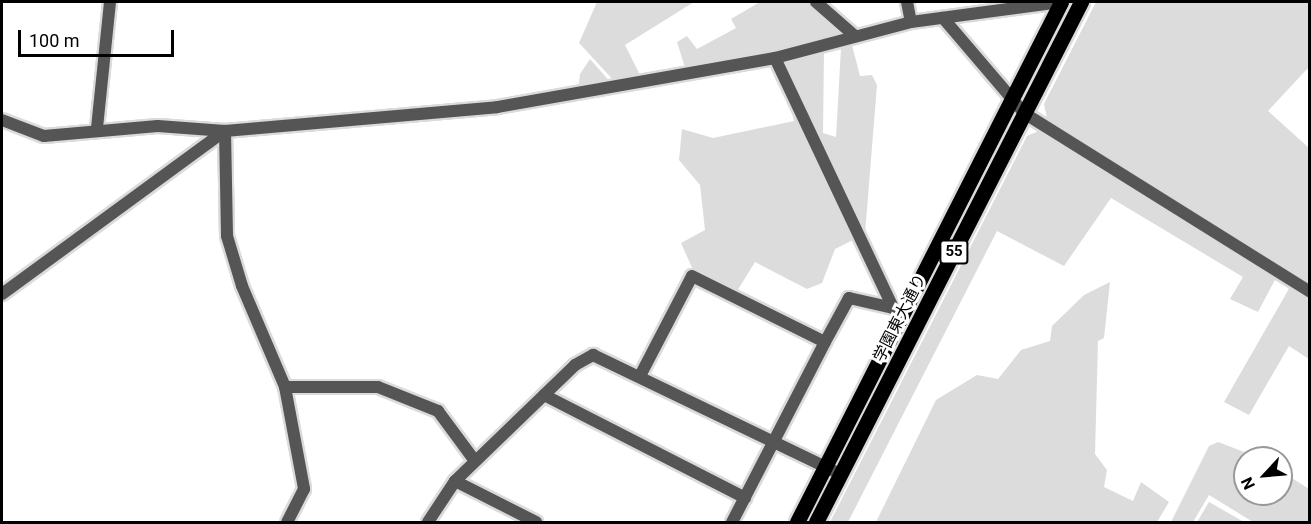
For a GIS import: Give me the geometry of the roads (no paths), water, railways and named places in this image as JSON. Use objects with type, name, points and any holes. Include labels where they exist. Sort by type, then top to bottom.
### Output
[{"type":"main road","name":"学園東大通り","points":[[816,522],[1018,108],[1061,2]]},
{"type":"main road","name":"学園東大通り","points":[[797,522],[826,467],[898,311],[1081,2]]},
{"type":"street","points":[[97,128],[110,2]]},
{"type":"street","points":[[816,2],[855,36]]},
{"type":"street","points":[[907,2],[911,22]]},
{"type":"street","points":[[2,120],[44,136],[97,128],[225,131],[254,124],[311,125],[497,107],[775,58],[911,22],[1061,2]]},
{"type":"street","points":[[943,18],[1018,108],[1310,292]]},
{"type":"street","points":[[775,58],[898,311]]},
{"type":"street","points":[[2,294],[225,131]]},
{"type":"street","points":[[225,131],[227,236],[242,286],[285,387],[304,489],[287,522]]},
{"type":"street","points":[[641,374],[692,276],[825,342]]},
{"type":"street","points":[[732,522],[849,298],[898,311]]},
{"type":"street","points":[[428,522],[455,481],[544,395],[593,355],[641,374],[840,474]]},
{"type":"street","points":[[285,387],[378,387],[438,411],[475,461]]},
{"type":"street","points":[[544,395],[745,498]]},
{"type":"street","points":[[455,481],[536,522]]}]
